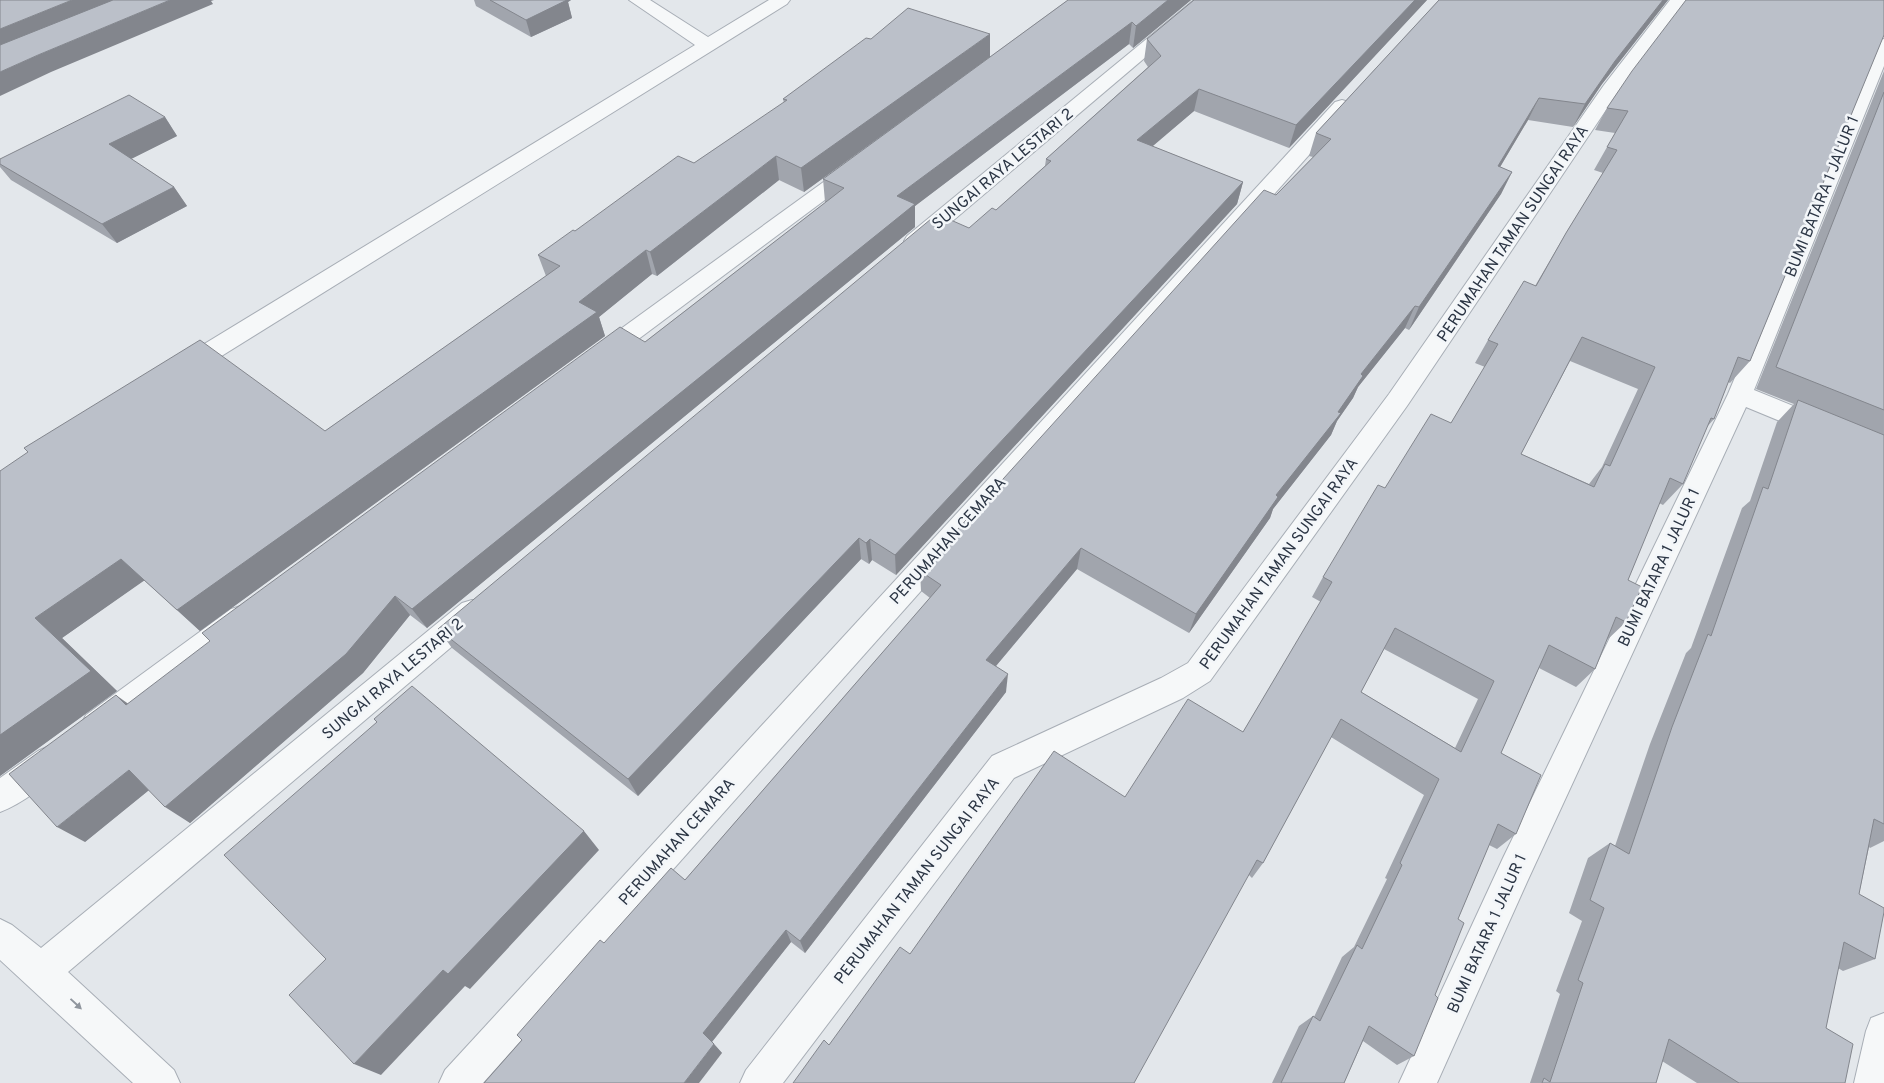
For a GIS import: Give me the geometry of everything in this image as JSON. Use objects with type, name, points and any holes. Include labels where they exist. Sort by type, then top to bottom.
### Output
[{"type":"street","points":[[638,0],[708,46]]},
{"type":"street","points":[[168,378],[781,0]]},
{"type":"street","name":"SUNGAI RAYA LESTARI 2","points":[[899,255],[1204,0]]},
{"type":"street","name":"PERUMAHAN TAMAN SUNGAI RAYA","points":[[759,1083],[1003,767],[1172,688],[1199,672],[1398,400],[1611,89],[1680,0]]},
{"type":"street","name":"BUMI BATARA 1 JALUR 1","points":[[1418,1083],[1515,870],[1740,394],[1884,44]]},
{"type":"street","name":"PERUMAHAN CEMARA","points":[[458,1083],[1185,276],[1359,87]]},
{"type":"street","points":[[584,367],[873,155]]},
{"type":"street","points":[[1740,394],[1884,454]]},
{"type":"street","name":"SUNGAI RAYA LESTARI 2","points":[[41,971],[487,599]]},
{"type":"street","points":[[0,798],[262,602]]},
{"type":"street","points":[[0,937],[41,971],[161,1083]]},
{"type":"street","points":[[1873,1083],[1884,1031]]},
{"type":"building","points":[[0,0],[72,0],[0,29]]},
{"type":"building","points":[[113,0],[170,0],[0,72],[0,45]]},
{"type":"building","points":[[490,0],[567,0],[526,20]]},
{"type":"building","points":[[1068,0],[1168,0],[1136,26],[1132,22],[897,196],[915,204],[412,609],[395,596],[346,654],[165,807],[129,770],[57,827],[9,774],[116,695],[126,705],[210,641],[202,633],[620,327],[645,342],[844,188],[823,179]]},
{"type":"building","points":[[1194,0],[1415,0],[1296,125],[1199,89],[1137,140],[1243,182],[895,555],[870,539],[866,543],[859,538],[628,779],[438,629],[937,214],[969,228],[992,208],[996,210],[1051,161],[1046,159],[1161,56],[1147,39]]},
{"type":"building","points":[[1439,0],[1663,0],[1615,61],[1585,104],[1539,98],[1498,166],[1512,172],[1419,307],[1415,306],[1361,374],[1363,376],[1338,412],[1341,413],[1276,495],[1278,497],[1196,614],[1081,548],[986,660],[1008,674],[800,941],[786,930],[703,1033],[714,1044],[684,1083],[484,1083],[522,1040],[517,1035],[600,940],[604,943],[671,868],[685,880],[941,585],[920,571],[1264,190],[1276,195],[1331,139],[1316,133]]},
{"type":"building","points":[[1686,0],[1884,0],[1884,35],[1750,361],[1738,357],[1714,419],[1711,418],[1683,484],[1670,478],[1628,580],[1642,587],[1626,622],[1616,617],[1595,669],[1549,645],[1501,753],[1541,775],[1516,834],[1498,824],[1458,919],[1464,923],[1435,995],[1438,998],[1414,1056],[1369,1026],[1344,1083],[1281,1083],[1313,1016],[1320,1021],[1357,945],[1362,949],[1402,865],[1400,863],[1439,779],[1341,719],[1263,863],[1257,860],[1134,1083],[793,1083],[824,1040],[829,1045],[900,947],[910,954],[1054,751],[1125,797],[1188,699],[1243,732],[1332,582],[1323,577],[1378,485],[1385,488],[1431,414],[1451,423],[1498,344],[1488,340],[1524,281],[1536,286],[1617,150],[1607,147],[1628,111],[1607,108],[1632,71]],"holes":[[[1582,337],[1655,367],[1610,466],[1605,464],[1594,487],[1521,454]],[[1395,628],[1494,681],[1461,752],[1361,692]]]},
{"type":"building","points":[[908,8],[990,34],[801,168],[776,156],[650,252],[646,250],[579,302],[597,312],[177,610],[121,559],[35,618],[91,671],[0,735],[0,471],[28,452],[24,448],[200,340],[325,431],[560,266],[538,255],[573,230],[575,231],[678,156],[694,163],[787,100],[783,99],[866,38],[871,39]]},
{"type":"building","points":[[1884,92],[1884,410],[1776,367]]},
{"type":"building","points":[[129,95],[165,117],[109,144],[174,187],[102,224],[0,164],[0,159]]},
{"type":"building","points":[[1798,400],[1884,435],[1884,824],[1874,819],[1859,894],[1884,908],[1884,912],[1875,959],[1844,942],[1826,1028],[1853,1044],[1845,1083],[1739,1083],[1669,1039],[1656,1083],[1542,1083],[1544,1078],[1550,1082],[1583,983],[1578,980],[1604,908],[1590,900],[1610,843],[1629,854],[1672,727],[1708,634],[1711,636],[1763,487],[1768,489]]},
{"type":"building","points":[[412,686],[584,831],[448,974],[443,970],[354,1064],[289,995],[326,959],[224,855],[377,722],[374,719]]}]
